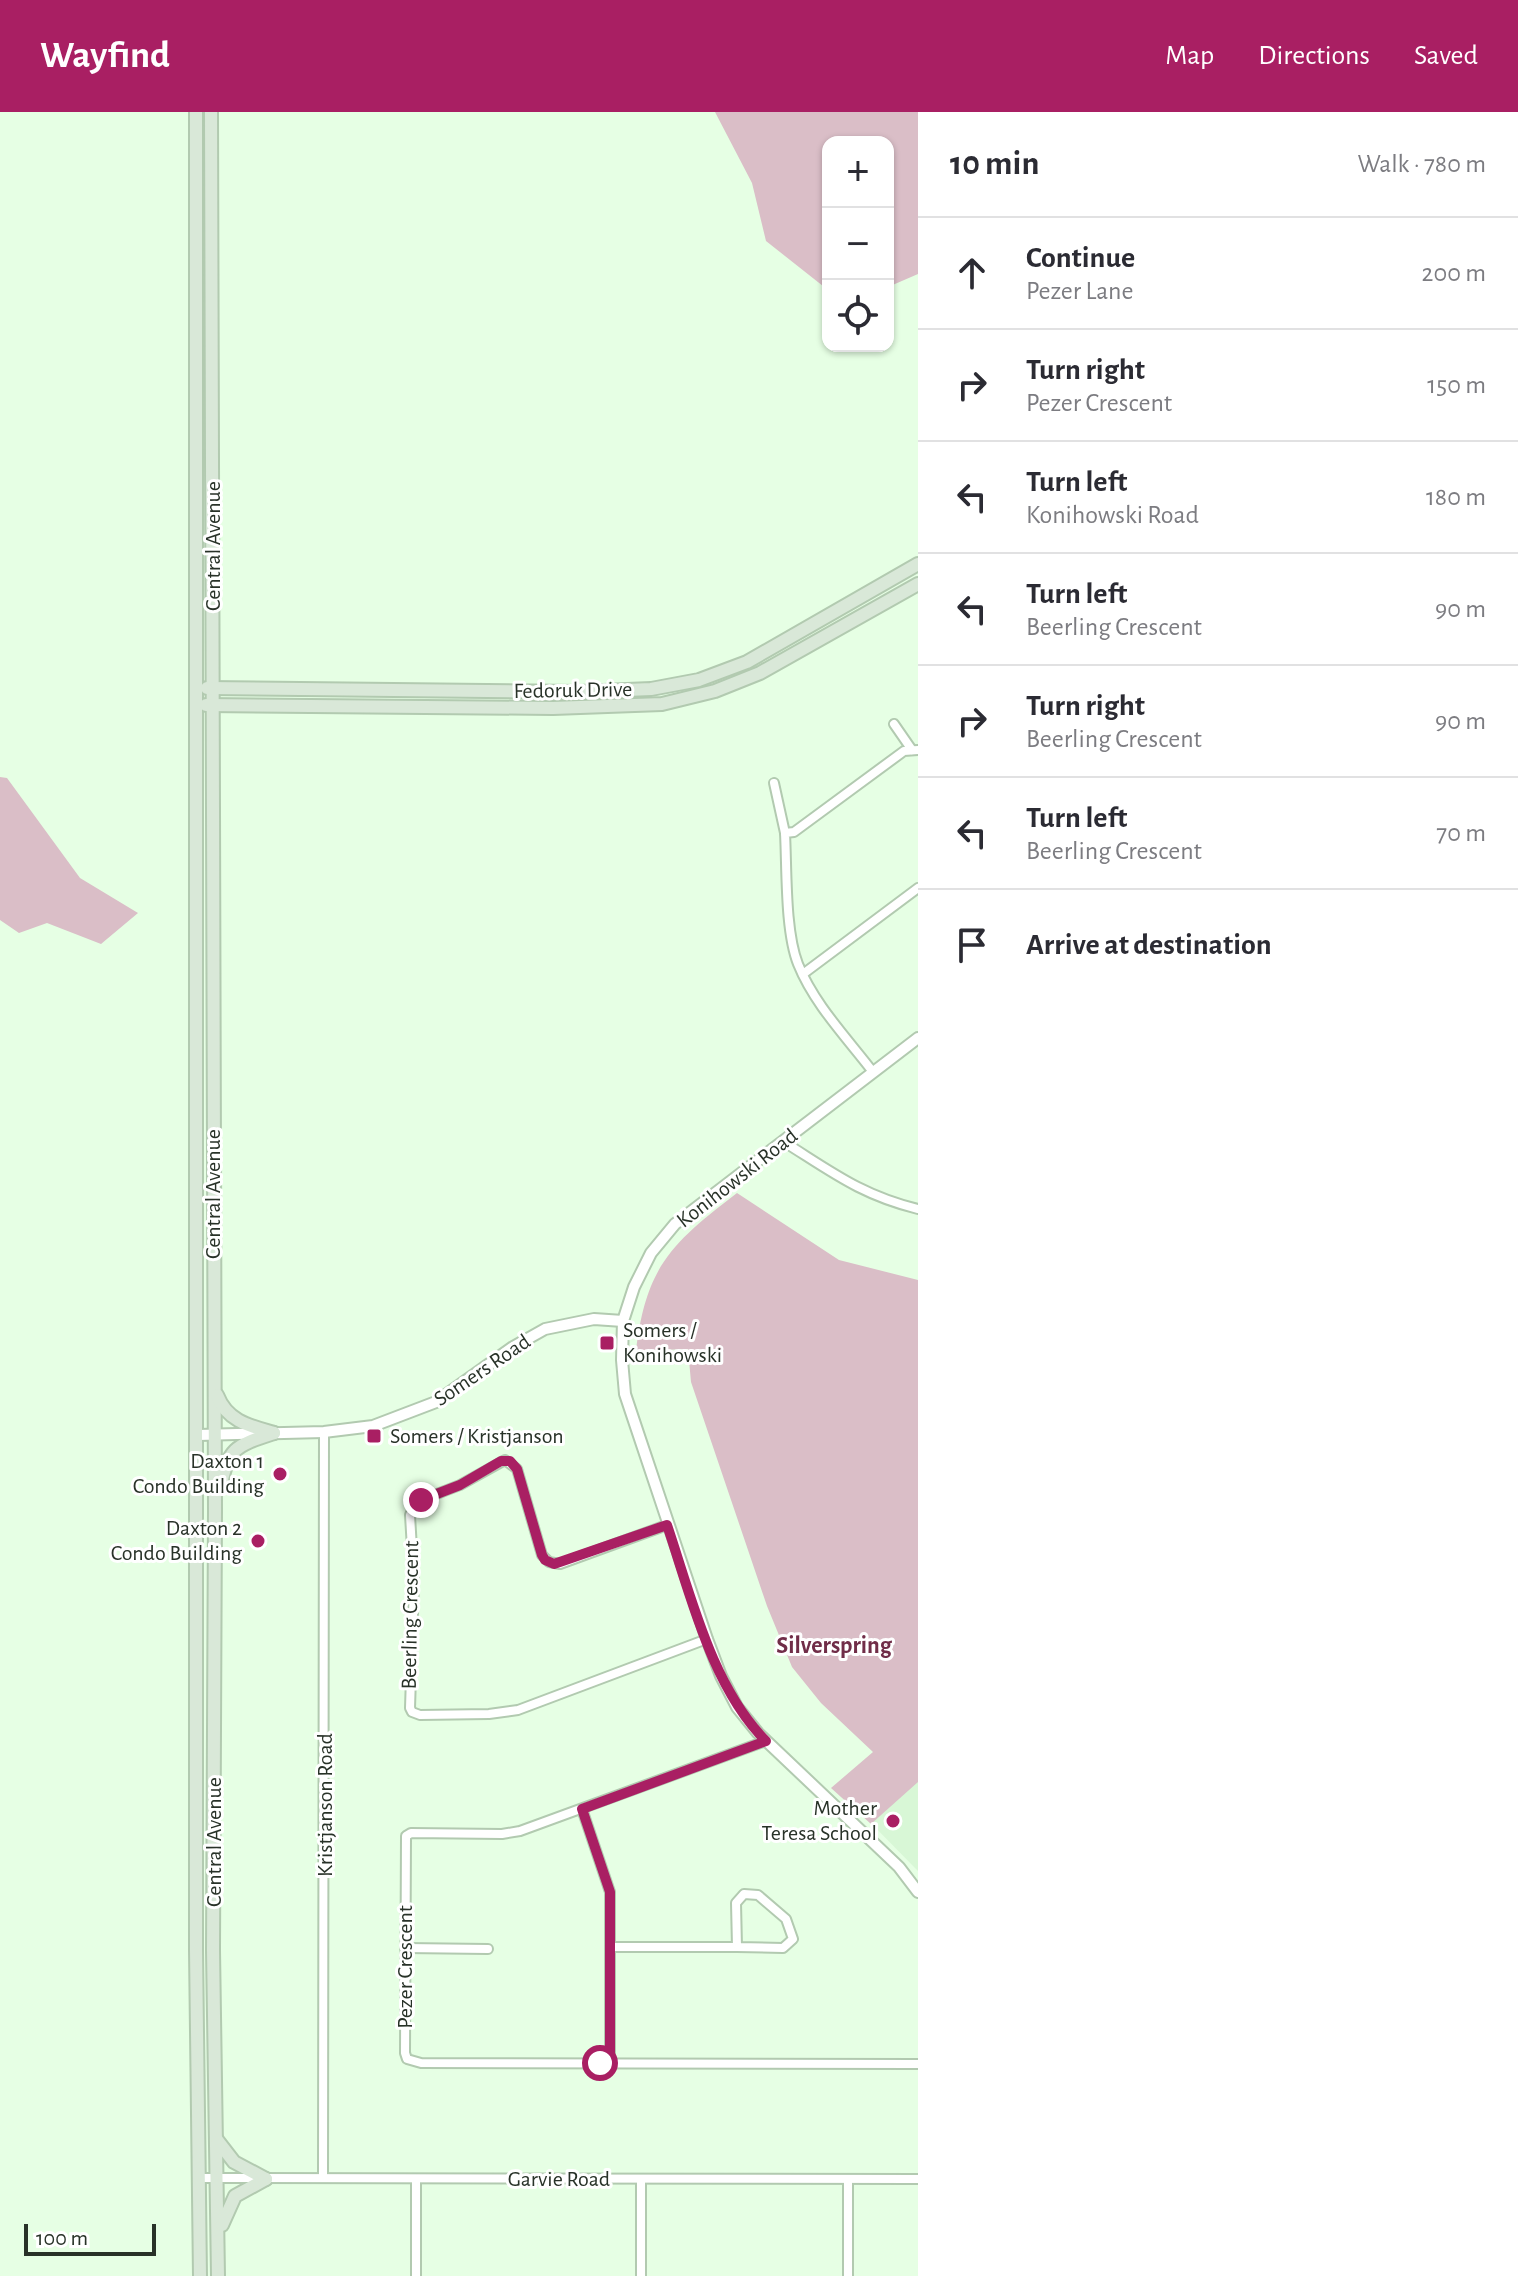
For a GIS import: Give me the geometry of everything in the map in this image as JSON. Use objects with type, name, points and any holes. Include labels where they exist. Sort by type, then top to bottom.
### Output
[{"type":"main road","name":"Central Avenue","points":[[196,112],[196,1950],[200,2276]]},
{"type":"main road","name":"Central Avenue","points":[[211,112],[215,1435],[213,1950],[218,2276]]},
{"type":"main road","name":"Fedoruk Drive","points":[[197,687],[579,692],[651,689],[699,680],[747,662],[918,564]]},
{"type":"main road","name":"Fedoruk Drive","points":[[197,705],[553,708],[662,704],[715,691],[760,673],[918,584]]},
{"type":"main road","points":[[214,1386],[230,1416],[249,1426],[274,1433]]},
{"type":"main road","points":[[215,1511],[224,1467],[231,1454],[247,1443],[274,1433]]},
{"type":"main road","points":[[216,2138],[234,2162],[266,2179]]},
{"type":"main road","points":[[217,2240],[229,2203],[235,2196],[266,2179]]},
{"type":"street","points":[[785,833],[794,832],[895,757],[915,750],[894,724]]},
{"type":"street","points":[[774,783],[785,833],[792,943],[809,987],[873,1072]]},
{"type":"street","points":[[803,974],[918,888]]},
{"type":"street","name":"Konihowski Road","points":[[918,1038],[675,1224],[651,1253],[634,1287],[623,1321],[622,1360],[625,1394],[667,1525],[721,1676],[737,1707],[766,1741],[899,1867],[918,1892]]},
{"type":"street","points":[[784,1142],[856,1188],[918,1209]]},
{"type":"street","name":"Somers Road","points":[[198,1435],[324,1432],[396,1420],[436,1402],[513,1347],[545,1329],[594,1319],[623,1321]]},
{"type":"street","name":"Kristjanson Road","points":[[323,2178],[324,1432]]},
{"type":"street","name":"Beerling Crescent","points":[[667,1525],[560,1564],[549,1562],[542,1555],[517,1469],[505,1460],[460,1485],[416,1502],[410,1515],[414,1573],[410,1708],[420,1715],[489,1714],[518,1710],[707,1639]]},
{"type":"street","name":"Pezer Crescent","points":[[766,1741],[511,1832],[411,1833],[406,1836],[407,2059],[918,2064]]},
{"type":"street","points":[[582,1809],[610,1892],[610,2063]]},
{"type":"street","points":[[610,1947],[783,1948],[793,1939],[786,1919],[758,1895],[744,1894],[736,1903],[737,1947]]},
{"type":"street","points":[[405,1948],[488,1949]]},
{"type":"street","name":"Garvie Road","points":[[200,2178],[918,2179]]},
{"type":"street","points":[[416,2179],[416,2276]]},
{"type":"street","points":[[641,2179],[641,2276]]},
{"type":"street","points":[[848,2180],[848,2276]]},
{"type":"shaded area","points":[[715,112],[918,112],[918,274],[894,284],[894,136],[822,136],[822,285],[766,241],[752,183]]},
{"type":"shaded area","points":[[0,777],[7,778],[80,878],[138,913],[101,944],[47,923],[19,933],[0,920]]},
{"type":"shaded area","points":[[737,1193],[839,1260],[918,1280],[918,1782],[871,1824],[831,1788],[873,1752],[821,1703],[792,1667],[767,1606],[691,1382],[688,1349],[636,1351],[647,1297],[666,1259],[695,1227]]},
{"type":"shaded area","name":"Mother Teresa School","points":[[918,1776],[918,1871],[867,1819]]},
{"type":"place","name":"Somers / Konihowski","points":[[607,1343]]},
{"type":"place","name":"Somers / Kristjanson","points":[[374,1436]]},
{"type":"place","name":"Daxton 1 Condo Building","points":[[280,1474]]},
{"type":"place","name":"Daxton 2 Condo Building","points":[[258,1541]]},
{"type":"place","name":"Mother Teresa School","points":[[893,1821]]},
{"type":"district","name":"Silverspring","points":[[834,1646]]},
{"type":"route","points":[[421,1500],[460,1485],[501,1461],[510,1461],[517,1469],[542,1555],[554,1564],[667,1525],[721,1676],[737,1707],[766,1741],[582,1809],[610,1892],[610,2063],[600,2063]]}]
